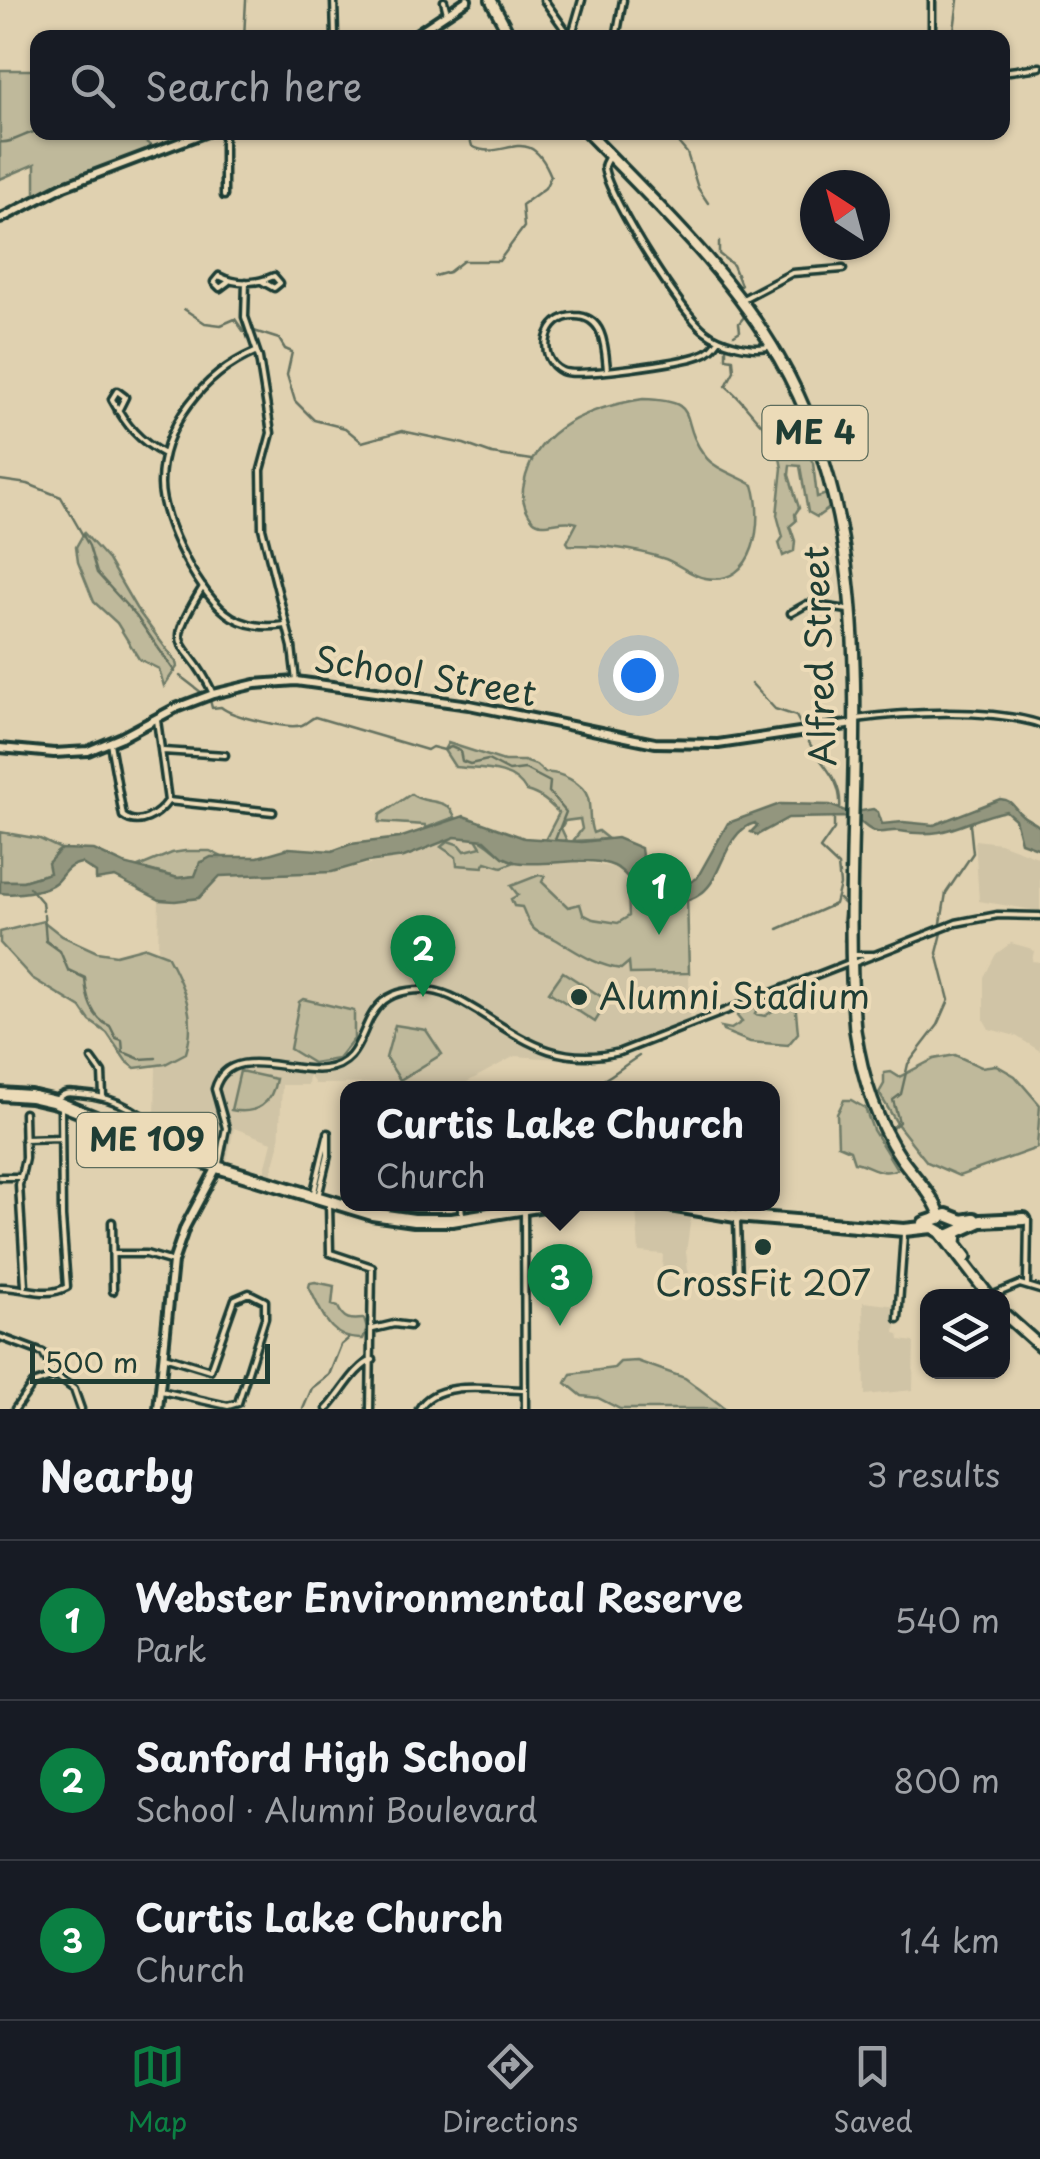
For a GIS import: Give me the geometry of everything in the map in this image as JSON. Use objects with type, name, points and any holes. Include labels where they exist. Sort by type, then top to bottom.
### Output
[{"type":"highway","name":"ME 109","points":[[0,1094],[59,1103],[217,1167],[340,1204]]},
{"type":"highway","name":"ME 109","points":[[367,1211],[398,1219],[462,1220],[502,1211]]},
{"type":"highway","points":[[706,1211],[904,1230],[932,1227],[948,1236],[981,1221],[1030,1219]]},
{"type":"highway","points":[[888,1227],[942,1218],[1030,1219]]},
{"type":"highway","points":[[940,1232],[938,1224],[942,1218]]},
{"type":"highway","name":"ME 4","points":[[942,1218],[959,1224],[956,1232]]},
{"type":"main road","points":[[491,0],[507,30]]},
{"type":"main road","name":"Alfred Street","points":[[597,140],[741,300],[772,346],[806,412],[829,472],[844,535],[853,610],[855,1030],[865,1080],[894,1148],[942,1218]]},
{"type":"main road","name":"ME 4","points":[[940,1232],[984,1289]]},
{"type":"main road","name":"ME 4","points":[[956,1232],[957,1246],[982,1286]]},
{"type":"main road","points":[[1010,1319],[1040,1346]]},
{"type":"street","points":[[334,0],[334,30]]},
{"type":"street","points":[[422,30],[467,0]]},
{"type":"street","points":[[544,0],[566,30]]},
{"type":"street","points":[[574,30],[582,0]]},
{"type":"street","points":[[617,30],[623,0]]},
{"type":"street","points":[[932,0],[932,30]]},
{"type":"street","points":[[444,1],[448,13]]},
{"type":"street","points":[[1010,71],[1040,67]]},
{"type":"street","points":[[0,219],[64,186],[187,140]]},
{"type":"street","points":[[224,140],[224,196]]},
{"type":"street","points":[[609,156],[605,173],[643,247],[691,318],[719,340],[759,348],[772,346]]},
{"type":"street","points":[[741,300],[792,273],[843,269]]},
{"type":"street","points":[[228,282],[263,282]]},
{"type":"street","points":[[246,282],[245,317],[256,351],[271,433],[260,481],[262,531],[295,662],[296,682]]},
{"type":"street","points":[[607,370],[602,336],[593,322],[574,316],[552,326],[546,348],[551,362],[558,369],[580,374],[696,357],[719,340]]},
{"type":"street","points":[[256,351],[227,368],[192,400],[177,422],[165,454],[161,488],[182,551],[203,587],[226,613],[261,627],[285,625]]},
{"type":"street","points":[[118,411],[139,439],[165,454]]},
{"type":"street","points":[[203,587],[182,622],[178,638],[213,694]]},
{"type":"street","points":[[791,613],[807,604],[853,610]]},
{"type":"street","name":"School Street","points":[[0,748],[69,754],[110,743],[213,694],[255,684],[296,682],[469,705],[655,743],[718,744],[854,721]]},
{"type":"street","points":[[854,721],[909,714],[1018,718],[1040,724]]},
{"type":"street","points":[[110,743],[124,818],[133,822],[148,818],[168,801],[156,718]]},
{"type":"street","points":[[162,751],[225,755]]},
{"type":"street","points":[[168,801],[273,812]]},
{"type":"street","points":[[158,1409],[172,1262],[183,1231],[217,1167],[226,1128],[216,1088],[224,1072],[243,1063],[320,1070],[337,1066],[355,1050],[375,1007],[392,995],[417,990],[446,994],[542,1049],[562,1056],[596,1056],[626,1049],[853,960],[969,920],[998,914],[1040,916]]},
{"type":"street","points":[[92,1059],[102,1073],[103,1096]]},
{"type":"street","points":[[0,1287],[25,1286],[42,1294],[66,1289],[59,1103],[62,1093],[103,1096],[133,1110],[170,1140],[174,1151]]},
{"type":"street","points":[[24,1113],[25,1158],[20,1177],[25,1286]]},
{"type":"street","points":[[320,1199],[328,1156],[328,1133],[320,1199],[330,1252],[372,1266],[370,1409]]},
{"type":"street","points":[[24,1139],[60,1138]]},
{"type":"street","points":[[0,1177],[20,1177]]},
{"type":"street","points":[[461,1211],[462,1220]]},
{"type":"street","points":[[524,1211],[525,1409]]},
{"type":"street","points":[[736,1216],[738,1282]]},
{"type":"street","points":[[1027,1284],[1030,1219]]},
{"type":"street","points":[[112,1222],[112,1292]]},
{"type":"street","points":[[898,1319],[904,1230]]},
{"type":"street","points":[[112,1232],[120,1232]]},
{"type":"street","points":[[112,1254],[146,1254],[172,1262]]},
{"type":"street","points":[[112,1284],[121,1284]]},
{"type":"street","points":[[1006,1289],[1027,1284],[1040,1290]]},
{"type":"street","points":[[161,1392],[228,1406],[238,1404],[264,1318],[265,1301],[249,1293],[235,1299],[210,1370],[164,1356]]},
{"type":"street","points":[[373,1329],[394,1324],[410,1326]]},
{"type":"street","points":[[0,1337],[41,1351],[56,1376],[74,1389],[80,1409]]},
{"type":"street","points":[[326,1409],[344,1392],[360,1366],[373,1360]]},
{"type":"street","points":[[15,1409],[33,1384],[56,1376]]},
{"type":"street","points":[[419,1409],[426,1398],[440,1391],[525,1390]]},
{"type":"shaded area","points":[[0,70],[30,70],[30,140],[143,140],[155,148],[35,196],[35,164],[0,179]]},
{"type":"shaded area","points":[[643,399],[675,403],[682,408],[709,461],[753,485],[756,532],[746,562],[736,572],[722,578],[705,578],[668,560],[639,552],[569,545],[577,523],[537,523],[527,511],[523,493],[530,464],[553,434],[585,414]]},
{"type":"shaded area","points":[[804,446],[813,463],[817,497],[827,494],[831,507],[817,517],[808,512],[800,466],[790,465],[789,475],[799,508],[796,521],[790,526],[794,551],[783,556],[777,515],[782,468],[778,448],[789,451]]},
{"type":"shaded area","points":[[84,533],[108,560],[136,608],[176,662],[177,667],[164,686],[159,669],[139,659],[117,623],[94,602],[78,562],[76,547]]},
{"type":"shaded area","points":[[448,743],[504,761],[524,761],[545,773],[570,779],[586,793],[593,833],[598,831],[608,839],[573,841],[582,829],[580,819],[565,821],[561,828],[567,841],[545,840],[559,813],[504,773],[455,767],[444,750]]},
{"type":"shaded area","points":[[411,794],[441,803],[455,817],[426,828],[379,822],[380,815]]},
{"type":"shaded area","points":[[1000,799],[1011,803],[1040,827],[1040,849],[1021,842],[1015,819],[1006,811],[931,833],[877,832],[850,817],[788,818],[757,835],[751,832],[757,826],[755,823],[739,832],[704,891],[675,902],[645,893],[617,868],[603,863],[515,862],[503,857],[485,840],[455,837],[404,857],[332,872],[220,876],[199,898],[175,901],[160,900],[115,877],[96,880],[96,873],[81,863],[45,888],[0,893],[0,881],[23,881],[50,873],[48,863],[61,849],[94,850],[124,864],[178,878],[195,876],[200,863],[211,857],[258,857],[289,848],[332,851],[351,844],[399,838],[464,816],[524,838],[582,842],[617,838],[641,848],[649,876],[659,886],[674,892],[697,878],[728,823],[780,804],[830,805],[850,813],[873,809],[882,824],[934,825]]},
{"type":"shaded area","points":[[0,832],[40,839],[61,849],[55,854],[50,873],[23,881],[0,881]]},
{"type":"shaded area","points":[[455,837],[483,839],[508,860],[520,864],[581,862],[617,868],[627,878],[630,974],[689,973],[690,1019],[846,958],[846,971],[838,970],[608,1059],[515,1056],[469,1081],[315,1084],[309,1074],[308,1085],[282,1085],[279,1146],[271,1176],[264,1174],[272,1142],[234,1128],[227,1162],[179,1145],[155,1122],[159,899],[198,898],[221,875],[334,872],[405,856]]},
{"type":"shaded area","points":[[475,837],[515,862],[502,867],[486,862],[483,867],[457,865],[456,857],[441,847],[448,841],[465,851],[481,847]]},
{"type":"shaded area","points":[[975,840],[1000,843],[1040,858],[1040,911],[979,901]]},
{"type":"shaded area","points":[[210,851],[220,856],[200,862],[196,876],[178,878],[138,867],[172,853]]},
{"type":"shaded area","points":[[627,862],[645,885],[687,896],[689,973],[630,974],[629,962],[621,969],[594,961],[536,931],[522,907],[514,906],[511,899],[518,895],[511,886],[545,876],[542,882],[568,907],[580,904],[583,914],[593,919],[618,923],[629,916]]},
{"type":"shaded area","points":[[43,921],[62,936],[97,952],[116,955],[146,947],[167,955],[187,1002],[190,1027],[186,1053],[165,1064],[135,1068],[81,1008],[32,978],[0,943],[0,932]]},
{"type":"shaded area","points":[[1011,943],[1034,951],[1032,961],[1040,962],[1040,1051],[1016,1036],[989,1029],[984,1020],[984,977],[996,954]]},
{"type":"shaded area","name":"Alumni Stadium","points":[[563,972],[608,1001],[595,1022],[549,992]]},
{"type":"shaded area","points":[[794,990],[798,1033],[788,1045],[750,1042],[723,1031],[721,1027],[731,1029],[742,1022],[737,1016],[740,1009],[759,1002],[755,1014],[765,1016],[783,1004],[785,993]]},
{"type":"shaded area","points":[[303,999],[354,1011],[354,1039],[338,1059],[313,1063],[290,1049],[299,1002]]},
{"type":"shaded area","points":[[395,1025],[426,1030],[442,1054],[400,1080],[386,1058]]},
{"type":"shaded area","points":[[955,1055],[981,1067],[996,1065],[1015,1076],[1040,1105],[1037,1148],[959,1176],[927,1162],[879,1093],[884,1073],[899,1077],[934,1059]]},
{"type":"shaded area","points":[[240,1071],[276,1079],[267,1101],[255,1109],[231,1110]]},
{"type":"shaded area","points":[[844,1100],[865,1108],[873,1130],[897,1169],[880,1171],[854,1162],[850,1150],[838,1145],[837,1114]]},
{"type":"shaded area","points":[[636,1211],[691,1217],[686,1252],[689,1277],[662,1275],[663,1254],[639,1252]]},
{"type":"shaded area","points":[[315,1282],[334,1286],[332,1305],[345,1317],[364,1319],[367,1329],[363,1339],[342,1335],[328,1324],[309,1287]]},
{"type":"shaded area","points":[[863,1302],[898,1306],[895,1333],[900,1340],[914,1342],[913,1390],[865,1395]]},
{"type":"shaded area","points":[[637,1361],[685,1378],[726,1409],[620,1409],[598,1398],[582,1396],[566,1383],[571,1374]]},
{"type":"waterway","points":[[244,30],[246,0]]},
{"type":"waterway","points":[[954,30],[958,0]]},
{"type":"waterway","points":[[0,142],[30,134]]},
{"type":"waterway","points":[[435,276],[449,272],[463,261],[499,261],[524,227],[522,205],[545,188],[551,176],[533,150],[524,146],[483,150],[472,146],[470,140]]},
{"type":"waterway","points":[[676,140],[687,153],[698,188],[708,203]]},
{"type":"waterway","points":[[719,242],[719,254],[733,265],[741,285],[738,288]]},
{"type":"waterway","points":[[732,297],[744,317],[739,323],[740,331],[734,335]]},
{"type":"waterway","points":[[184,309],[205,323],[221,325],[235,319],[244,332]]},
{"type":"waterway","points":[[254,331],[279,339],[292,352],[287,375],[295,401],[314,420],[345,428],[362,442],[402,431],[531,460]]},
{"type":"waterway","points":[[726,346],[726,358],[733,359],[734,371],[726,386],[780,440],[781,448]]},
{"type":"waterway","points":[[0,480],[28,484],[61,497],[89,546],[97,573],[136,616],[175,672]]},
{"type":"waterway","points":[[180,676],[202,693]]},
{"type":"waterway","points":[[752,684],[775,709],[796,716],[803,729]]},
{"type":"waterway","points":[[210,700],[212,708],[221,707],[260,721],[295,726],[315,717],[427,750],[451,747],[460,751],[462,761],[470,764],[488,760],[509,771],[525,769],[550,782],[549,792],[566,812],[555,840]]},
{"type":"waterway","points":[[806,736],[838,787],[840,809]]},
{"type":"waterway","points":[[778,929],[835,904],[840,885],[838,866],[820,849],[834,829],[834,817]]},
{"type":"waterway","points":[[941,923],[946,893],[973,853],[970,824]]},
{"type":"waterway","points":[[29,887],[42,902],[43,911]]},
{"type":"waterway","points":[[839,899],[845,905],[843,921]]},
{"type":"waterway","points":[[44,915],[46,941],[60,951],[68,970],[85,978],[91,1007],[116,1038],[122,1040],[123,1052],[140,1059],[156,1058]]},
{"type":"waterway","points":[[844,941],[845,930]]},
{"type":"waterway","points":[[891,1129],[899,1122],[893,1100],[901,1094],[908,1064],[938,1025],[949,1000],[937,953],[942,933]]},
{"type":"waterway","points":[[601,1081],[639,1056]]},
{"type":"waterway","points":[[303,1409],[312,1388],[329,1375],[341,1345],[348,1339]]},
{"type":"place","name":"Webster Environmental Reserve","points":[[659,935]]},
{"type":"place","name":"Sanford High School","points":[[423,997]]},
{"type":"place","name":"Alumni Stadium","points":[[579,997]]},
{"type":"place","name":"CrossFit 207","points":[[763,1247]]},
{"type":"place","name":"Curtis Lake Church","points":[[560,1326]]}]
